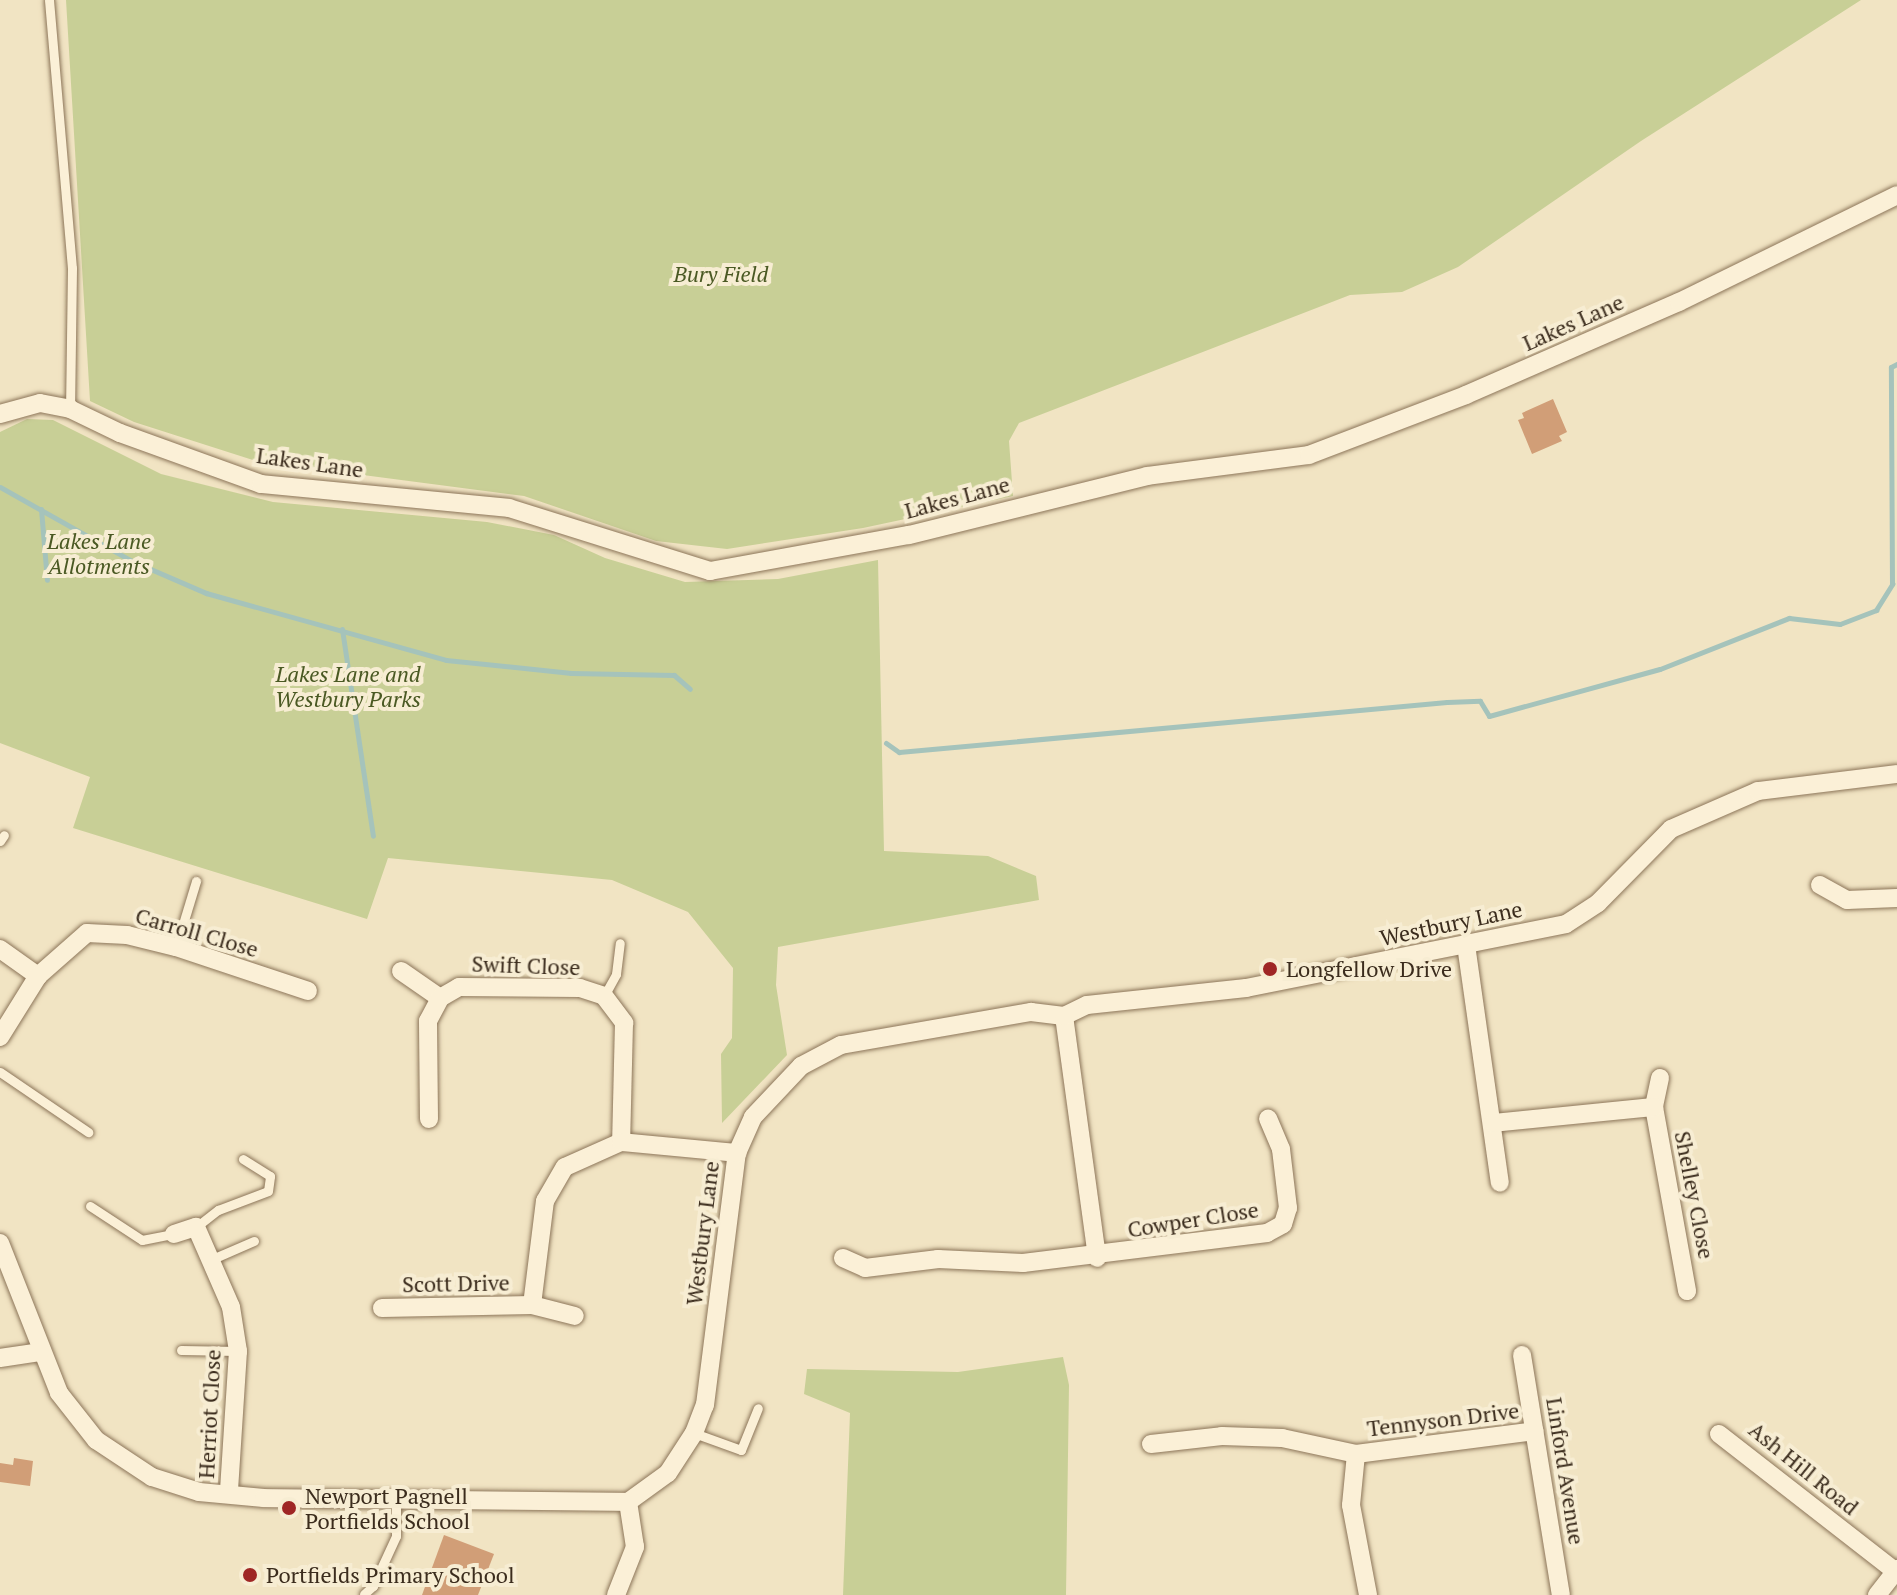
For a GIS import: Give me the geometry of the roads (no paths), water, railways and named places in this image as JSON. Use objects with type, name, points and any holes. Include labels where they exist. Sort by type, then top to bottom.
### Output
[{"type":"street","name":"Lakes Lane","points":[[0,414],[40,403],[70,409],[120,433],[261,484],[509,508],[710,571],[909,535],[1147,476],[1309,455],[1466,395],[1679,302],[1897,195]]},
{"type":"street","name":"Westbury Lane","points":[[628,1502],[668,1473],[694,1433],[705,1405],[737,1153],[753,1117],[801,1066],[841,1045],[1031,1012],[1064,1016],[1087,1005],[1246,988],[1566,924],[1598,903],[1671,829],[1758,791],[1897,774]]},
{"type":"street","points":[[1820,885],[1847,900],[1897,898]]},
{"type":"street","name":"Carroll Close","points":[[0,1037],[38,976],[57,954],[87,933],[127,935],[176,947],[308,991]]},
{"type":"street","points":[[1466,945],[1500,1183]]},
{"type":"street","points":[[0,949],[38,976]]},
{"type":"street","points":[[401,971],[440,998],[428,1021],[429,1119]]},
{"type":"street","name":"Swift Close","points":[[440,998],[459,987],[580,988],[604,996],[624,1023],[621,1142]]},
{"type":"street","points":[[843,1258],[865,1268],[938,1259],[1023,1263],[1097,1258],[1064,1016]]},
{"type":"street","name":"Shelley Close","points":[[1660,1078],[1654,1107],[1687,1291]]},
{"type":"street","name":"Shelley Close","points":[[1493,1123],[1654,1107]]},
{"type":"street","name":"Cowper Close","points":[[1097,1258],[1267,1233],[1283,1224],[1288,1208],[1281,1149],[1268,1119]]},
{"type":"street","name":"Scott Drive","points":[[532,1305],[540,1221],[553,1180],[580,1156],[621,1142],[737,1153]]},
{"type":"street","points":[[174,1234],[196,1227]]},
{"type":"street","name":"Herriot Close","points":[[196,1227],[231,1307],[238,1351],[229,1492]]},
{"type":"street","points":[[0,1243],[40,1352],[59,1393],[96,1440],[152,1477],[199,1492],[229,1492],[264,1498],[628,1502],[635,1547],[616,1595]]},
{"type":"street","name":"Scott Drive","points":[[382,1308],[532,1305],[575,1316]]},
{"type":"street","points":[[0,1358],[40,1352]]},
{"type":"street","name":"Linford Avenue","points":[[1522,1355],[1561,1595]]},
{"type":"street","points":[[1151,1444],[1169,1431],[1282,1438],[1356,1454]]},
{"type":"street","name":"Tennyson Drive","points":[[1368,1595],[1351,1505],[1356,1454],[1535,1431]]},
{"type":"street","name":"Ash Hill Road","points":[[1719,1434],[1896,1570]]},
{"type":"street","points":[[1877,1595],[1896,1570]]},
{"type":"lane","points":[[49,0],[72,268],[70,409]]},
{"type":"lane","points":[[176,947],[196,881]]},
{"type":"lane","points":[[604,996],[616,974],[620,943]]},
{"type":"lane","points":[[0,1072],[88,1132]]},
{"type":"lane","points":[[196,1227],[218,1210],[268,1191],[270,1176],[243,1159]]},
{"type":"lane","points":[[90,1206],[142,1240],[174,1234]]},
{"type":"lane","points":[[210,1260],[254,1241]]},
{"type":"lane","points":[[181,1350],[238,1351]]},
{"type":"lane","points":[[694,1433],[741,1450],[758,1408]]},
{"type":"lane","points":[[364,1594],[373,1586],[396,1536],[396,1499]]},
{"type":"waterway","points":[[886,743],[899,752],[1447,702],[1480,701],[1489,716],[1660,669],[1789,618],[1840,624],[1876,610],[1892,584],[1891,367],[1897,364]]},
{"type":"waterway","points":[[0,487],[132,561],[206,593],[446,660],[571,673],[674,675],[690,689]]},
{"type":"waterway","points":[[41,509],[47,580]]},
{"type":"waterway","points":[[342,629],[373,836]]},
{"type":"place","name":"Longfellow Drive","points":[[1270,969]]},
{"type":"place","name":"Newport Pagnell Portfields School","points":[[289,1508]]},
{"type":"place","name":"Portfields Primary School","points":[[250,1575]]},
{"type":"park label","name":"Bury Field","points":[[721,274]]},
{"type":"park label","name":"Lakes Lane Allotments","points":[[99,552]]},
{"type":"park label","name":"Lakes Lane and Westbury Parks","points":[[348,686]]}]
